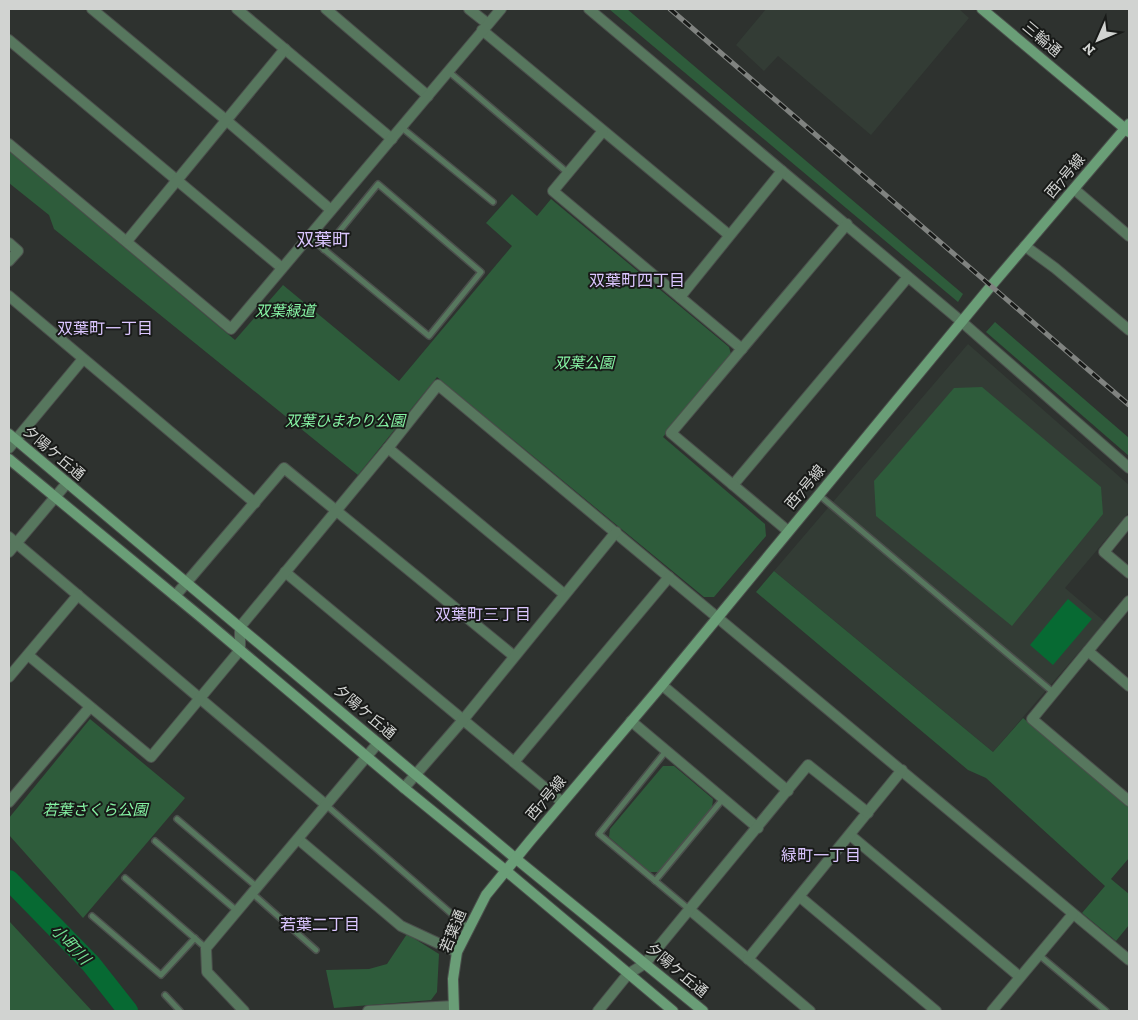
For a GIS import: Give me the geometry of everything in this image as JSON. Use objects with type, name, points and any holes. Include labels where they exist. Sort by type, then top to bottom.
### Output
[{"type":"main road","name":"三輪通","points":[[982,9],[1128,128]]},
{"type":"main road","name":"西7号線","points":[[505,870],[662,685],[1025,246],[1128,128]]},
{"type":"main road","name":"夕陽ケ丘通","points":[[11,441],[66,483],[187,582],[515,858],[703,1011]]},
{"type":"main road","points":[[9,459],[673,1011]]},
{"type":"main road","name":"若葉通","points":[[453,1008],[453,979],[457,952],[486,895],[505,870]]},
{"type":"street","points":[[92,9],[331,210]]},
{"type":"street","points":[[237,9],[392,139]]},
{"type":"street","points":[[326,9],[428,96]]},
{"type":"street","points":[[469,9],[485,27],[603,131],[730,236]]},
{"type":"street","points":[[9,144],[127,240],[231,329],[501,9]]},
{"type":"street","points":[[589,9],[847,224],[1129,468]]},
{"type":"street","points":[[9,40],[282,268]]},
{"type":"street","points":[[127,240],[285,49]]},
{"type":"street","points":[[603,131],[553,191],[742,350]]},
{"type":"street","points":[[680,297],[782,171]]},
{"type":"street","points":[[1074,189],[1129,236]]},
{"type":"street","points":[[788,531],[671,433],[847,224]]},
{"type":"street","points":[[9,243],[18,251],[9,261]]},
{"type":"street","points":[[1025,246],[1055,268],[1129,330]]},
{"type":"street","points":[[733,486],[908,277]]},
{"type":"street","points":[[9,296],[255,502]]},
{"type":"street","points":[[11,441],[83,359]]},
{"type":"street","points":[[28,654],[151,757],[240,650],[240,627],[438,385],[1129,960]]},
{"type":"street","points":[[388,448],[564,594]]},
{"type":"street","points":[[175,596],[284,468],[514,656]]},
{"type":"street","points":[[9,552],[12,540],[66,483]]},
{"type":"street","points":[[1129,521],[1104,552],[1129,573]]},
{"type":"street","points":[[404,788],[463,720],[616,532]]},
{"type":"street","points":[[12,540],[326,805]]},
{"type":"street","points":[[285,572],[562,802]]},
{"type":"street","points":[[514,762],[669,577]]},
{"type":"street","points":[[9,677],[78,595]]},
{"type":"street","points":[[1129,601],[1032,719],[1129,801]]},
{"type":"street","points":[[1088,652],[1129,686]]},
{"type":"street","points":[[662,685],[788,791]]},
{"type":"street","points":[[9,802],[90,707]]},
{"type":"street","points":[[631,722],[758,828]]},
{"type":"street","points":[[244,1011],[207,972],[206,948],[378,743]]},
{"type":"street","points":[[598,1011],[628,974],[646,963],[808,765],[868,813]]},
{"type":"street","points":[[748,959],[902,770]]},
{"type":"street","points":[[850,835],[1020,977]]},
{"type":"street","points":[[298,839],[401,926],[457,952]]},
{"type":"street","points":[[800,897],[936,1011]]},
{"type":"street","points":[[690,910],[810,1011]]},
{"type":"street","points":[[992,1011],[1073,914]]},
{"type":"street","points":[[368,1011],[453,1008]]},
{"type":"lane","points":[[448,71],[568,173]]},
{"type":"lane","points":[[401,127],[493,202]]},
{"type":"lane","points":[[309,237],[324,250],[429,336],[481,272],[378,184],[324,250]]},
{"type":"lane","points":[[818,495],[1054,693]]},
{"type":"lane","points":[[666,751],[599,834],[690,910]]},
{"type":"lane","points":[[655,881],[723,799]]},
{"type":"lane","points":[[326,805],[468,928]]},
{"type":"lane","points":[[177,820],[255,890],[316,950]]},
{"type":"lane","points":[[156,841],[237,911]]},
{"type":"lane","points":[[125,878],[206,948]]},
{"type":"lane","points":[[92,916],[161,975],[195,938]]},
{"type":"lane","points":[[1038,954],[1106,1011]]},
{"type":"lane","points":[[165,995],[180,1011]]},
{"type":"shaded area","points":[[766,9],[959,9],[969,18],[871,135],[778,56],[764,71],[736,45]]},
{"type":"shaded area","points":[[968,344],[1129,485],[1129,512],[1065,588],[1105,622],[993,752],[774,571]]},
{"type":"shaded area","points":[[1068,599],[1092,619],[1053,665],[1030,645]]},
{"type":"green space","points":[[609,9],[627,9],[963,294],[958,302]]},
{"type":"green space","name":"双葉公園","points":[[9,151],[235,340],[283,285],[399,381],[512,246],[486,223],[512,194],[537,216],[551,199],[729,347],[731,354],[663,437],[765,524],[766,536],[714,597],[704,597],[437,377],[358,475],[54,229],[49,215],[9,183]]},
{"type":"green space","points":[[995,322],[1129,438],[1129,456],[986,332]]},
{"type":"green space","points":[[982,387],[1101,487],[1103,514],[1012,626],[876,516],[874,481],[954,388]]},
{"type":"green space","points":[[774,571],[993,752],[1023,718],[1129,807],[1129,858],[1111,879],[1129,894],[1129,925],[1116,941],[1082,913],[1105,886],[986,778],[968,770],[756,592]]},
{"type":"green space","name":"若葉さくら公園","points":[[90,719],[185,798],[83,918],[9,835],[9,818]]},
{"type":"green space","points":[[663,766],[674,766],[713,799],[712,808],[660,872],[650,872],[609,837],[610,829]]},
{"type":"green space","points":[[9,921],[92,1011],[9,1011]]},
{"type":"green space","points":[[407,934],[439,954],[437,992],[431,1000],[334,1008],[326,970],[369,969],[387,964]]},
{"type":"waterway","name":"小町川","points":[[9,880],[91,964],[128,1011]]},
{"type":"railway","points":[[670,9],[1129,405]]},
{"type":"district","name":"双葉町","points":[[323,240]]},
{"type":"district","name":"双葉町四丁目","points":[[637,280]]},
{"type":"district","name":"双葉町一丁目","points":[[105,328]]},
{"type":"district","name":"双葉町三丁目","points":[[483,614]]},
{"type":"district","name":"緑町一丁目","points":[[821,855]]},
{"type":"district","name":"若葉二丁目","points":[[320,924]]},
{"type":"park label","name":"双葉緑道","points":[[285,311]]},
{"type":"park label","name":"双葉ひまわり公園","points":[[345,421]]}]
